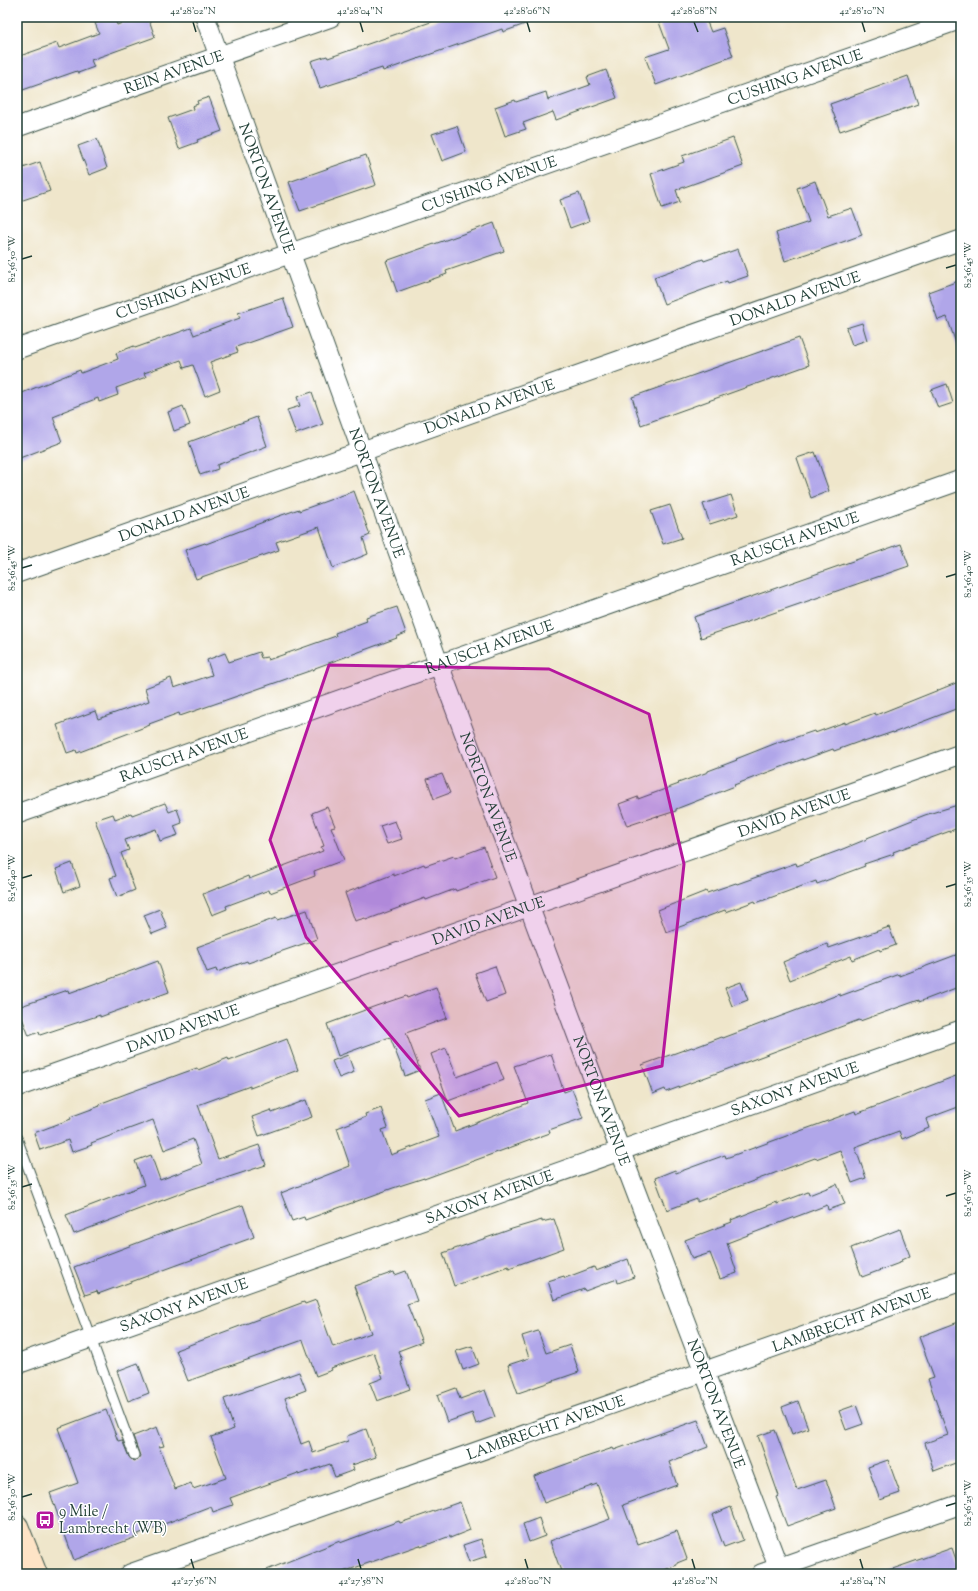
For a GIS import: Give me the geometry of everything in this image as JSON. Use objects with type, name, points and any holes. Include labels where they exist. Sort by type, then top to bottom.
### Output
[{"type":"main road","points":[[17,1526],[22,1554],[36,1574]]},
{"type":"street","name":"NORTON AVENUE","points":[[205,17],[439,665],[530,905],[620,1150],[780,1571]]},
{"type":"street","name":"REIN AVENUE","points":[[17,127],[331,17]]},
{"type":"street","name":"CUSHING AVENUE","points":[[17,349],[961,19]]},
{"type":"street","name":"DONALD AVENUE","points":[[17,574],[961,240]]},
{"type":"street","name":"RAUSCH AVENUE","points":[[17,814],[961,480]]},
{"type":"street","name":"DAVID AVENUE","points":[[17,1087],[961,754]]},
{"type":"street","name":"SAXONY AVENUE","points":[[17,1364],[961,1030]]},
{"type":"street","name":"LAMBRECHT AVENUE","points":[[130,1574],[961,1282]]},
{"type":"street","points":[[761,1574],[780,1571],[961,1504]]},
{"type":"lane","points":[[17,1138],[134,1455]]},
{"type":"highlighted area","points":[[329,665],[549,669],[649,714],[684,864],[662,1066],[459,1116],[306,937],[270,840]]},
{"type":"building","points":[[114,17],[117,25],[138,17],[148,17],[155,37],[91,60],[94,67],[78,73],[77,71],[20,91],[17,82],[17,57],[57,43],[59,48],[99,33],[95,23]]},
{"type":"building","points":[[445,17],[539,17],[539,19],[503,32],[502,29],[383,71],[382,68],[320,88],[311,61],[327,56],[328,58]]},
{"type":"building","points":[[657,17],[705,17],[711,32],[723,28],[733,56],[656,85],[645,57],[669,49]]},
{"type":"building","points":[[606,70],[617,98],[556,120],[553,112],[523,123],[526,129],[505,136],[495,107],[546,92],[548,100],[590,85],[587,77]]},
{"type":"building","points":[[908,76],[918,104],[840,131],[830,104]]},
{"type":"building","points":[[209,97],[222,131],[197,140],[198,142],[179,149],[168,118],[193,109],[192,106],[198,104],[197,101]]},
{"type":"building","points":[[457,126],[466,152],[442,161],[432,134]]},
{"type":"building","points":[[733,138],[743,166],[676,190],[680,202],[662,208],[651,174],[684,162],[682,156]]},
{"type":"building","points":[[97,139],[107,168],[89,175],[78,146]]},
{"type":"building","points":[[366,155],[376,185],[300,211],[289,182]]},
{"type":"building","points":[[40,162],[50,191],[17,202],[17,170]]},
{"type":"building","points":[[815,181],[828,216],[852,208],[862,235],[785,261],[776,233],[809,222],[797,188]]},
{"type":"building","points":[[579,193],[589,221],[570,228],[560,200]]},
{"type":"building","points":[[494,223],[504,251],[446,271],[447,274],[397,292],[386,261]]},
{"type":"building","points":[[738,249],[748,276],[728,283],[727,281],[664,304],[654,277],[703,259],[704,261]]},
{"type":"building","points":[[961,280],[961,352],[959,352],[947,317],[938,320],[928,292]]},
{"type":"building","points":[[283,298],[293,327],[236,347],[238,352],[210,362],[220,390],[205,396],[193,365],[184,368],[181,360],[144,373],[146,377],[116,388],[118,395],[99,402],[98,398],[53,417],[62,442],[17,459],[17,395],[80,370],[81,373],[118,359],[116,353],[134,346],[135,348],[191,328],[194,335],[240,318],[238,313]]},
{"type":"building","points":[[862,323],[867,340],[852,345],[846,328]]},
{"type":"building","points":[[799,338],[809,365],[641,425],[632,397]]},
{"type":"building","points":[[947,384],[953,403],[938,408],[931,390]]},
{"type":"building","points":[[312,392],[323,424],[296,434],[287,410],[300,406],[297,397]]},
{"type":"building","points":[[183,406],[190,425],[174,431],[168,412]]},
{"type":"building","points":[[257,417],[267,446],[217,465],[218,469],[200,475],[189,442]]},
{"type":"building","points":[[815,452],[829,491],[811,498],[797,458]]},
{"type":"building","points":[[354,491],[370,535],[363,538],[368,554],[333,568],[319,527],[276,542],[279,550],[196,579],[185,550],[205,543],[206,544],[279,516],[299,509],[299,511]]},
{"type":"building","points":[[731,495],[738,515],[710,524],[703,504]]},
{"type":"building","points":[[670,505],[682,538],[663,544],[651,511]]},
{"type":"building","points":[[901,544],[909,566],[701,638],[694,617]]},
{"type":"building","points":[[397,607],[406,633],[396,637],[397,638],[315,669],[180,716],[179,713],[77,753],[76,750],[67,753],[57,725],[95,711],[98,719],[149,701],[145,688],[171,678],[174,688],[212,675],[207,660],[225,653],[229,662],[259,652],[261,658],[267,657],[268,660],[336,636],[335,633],[367,621],[366,617]]},
{"type":"building","points":[[961,681],[961,707],[893,733],[864,742],[864,740],[834,751],[833,749],[803,759],[734,785],[735,786],[676,809],[676,811],[627,826],[619,804],[638,797],[638,799],[679,784],[678,783],[784,740],[785,741],[814,731],[815,733],[875,713],[876,715]]},
{"type":"building","points":[[442,774],[450,793],[434,799],[427,779]]},
{"type":"building","points":[[165,803],[169,812],[177,809],[182,823],[174,826],[178,835],[160,841],[156,829],[125,840],[129,850],[121,853],[135,890],[117,897],[110,878],[116,876],[95,820],[113,814],[115,819],[131,813],[132,815]]},
{"type":"building","points":[[961,804],[961,827],[893,852],[894,854],[864,864],[865,866],[817,884],[816,881],[756,903],[755,901],[726,912],[725,910],[666,932],[658,910],[706,891],[707,893],[736,883],[737,884],[796,863],[797,866],[838,851],[925,815]]},
{"type":"building","points":[[327,807],[335,826],[331,827],[344,860],[314,871],[315,876],[270,893],[269,890],[226,906],[227,909],[212,915],[203,894],[248,876],[249,879],[323,851],[321,847],[324,846],[312,813]]},
{"type":"building","points":[[395,821],[402,839],[387,844],[380,826]]},
{"type":"building","points":[[484,847],[495,877],[456,891],[455,889],[426,900],[425,898],[366,920],[365,918],[355,921],[345,893],[424,864],[425,866],[454,856],[455,858]]},
{"type":"building","points":[[72,863],[80,886],[64,892],[56,869]]},
{"type":"building","points":[[160,909],[167,928],[152,934],[144,915]]},
{"type":"building","points":[[307,910],[317,939],[248,963],[247,961],[217,972],[216,969],[207,972],[197,947],[276,918],[277,920]]},
{"type":"building","points":[[889,927],[896,945],[880,951],[879,949],[852,960],[851,956],[790,980],[783,962],[827,944],[829,948]]},
{"type":"building","points":[[961,953],[961,986],[919,1002],[919,1000],[860,1021],[859,1020],[666,1092],[665,1089],[653,1094],[642,1065],[722,1037],[723,1038],[840,994],[840,996],[900,974],[900,976]]},
{"type":"building","points":[[158,961],[169,992],[100,1017],[100,1015],[40,1035],[39,1032],[29,1036],[18,1007],[68,990],[69,993]]},
{"type":"building","points":[[495,966],[505,995],[486,1002],[475,973]]},
{"type":"building","points":[[741,982],[748,1000],[732,1006],[725,988]]},
{"type":"building","points":[[436,987],[447,1018],[406,1033],[420,1070],[405,1076],[390,1037],[338,1056],[327,1024],[376,1006],[406,996],[407,998]]},
{"type":"building","points":[[287,1039],[298,1070],[198,1105],[218,1159],[259,1145],[266,1165],[192,1189],[74,1234],[66,1215],[144,1185],[135,1161],[151,1155],[160,1180],[202,1164],[193,1139],[164,1150],[153,1120],[91,1143],[92,1145],[72,1152],[68,1140],[40,1150],[34,1133],[71,1119],[70,1117],[100,1106],[99,1104],[128,1093],[197,1068],[198,1070],[228,1058],[229,1061]]},
{"type":"building","points":[[446,1048],[457,1077],[497,1062],[504,1080],[448,1101],[431,1054]]},
{"type":"building","points":[[551,1054],[564,1092],[572,1089],[583,1118],[549,1130],[550,1133],[424,1179],[393,1188],[305,1220],[304,1217],[292,1221],[281,1193],[350,1166],[337,1128],[366,1117],[365,1114],[381,1108],[388,1128],[382,1130],[391,1155],[439,1137],[425,1099],[441,1093],[455,1131],[528,1103],[514,1066]]},
{"type":"building","points":[[348,1055],[354,1072],[339,1078],[332,1061]]},
{"type":"building","points":[[961,1074],[961,1106],[926,1119],[929,1128],[902,1139],[899,1131],[855,1147],[866,1178],[852,1183],[840,1150],[697,1202],[697,1199],[667,1210],[655,1178],[675,1170],[676,1173],[725,1155],[726,1158],[855,1111],[856,1114]]},
{"type":"building","points":[[306,1100],[312,1117],[259,1136],[252,1117],[271,1110],[272,1113]]},
{"type":"building","points":[[837,1184],[845,1204],[828,1210],[827,1205],[727,1243],[737,1273],[720,1279],[710,1253],[692,1259],[685,1240],[732,1222],[731,1220],[777,1202],[777,1204],[808,1192],[809,1195]]},
{"type":"building","points":[[243,1205],[254,1237],[98,1294],[97,1291],[85,1295],[74,1267]]},
{"type":"building","points":[[554,1219],[564,1248],[509,1268],[508,1266],[454,1286],[443,1253],[512,1229],[542,1220],[542,1222]]},
{"type":"building","points":[[900,1229],[910,1256],[901,1260],[902,1262],[862,1277],[851,1248]]},
{"type":"building","points":[[628,1259],[634,1277],[618,1283],[617,1279],[585,1291],[584,1289],[554,1300],[548,1281],[564,1276],[565,1278],[594,1267],[596,1271]]},
{"type":"building","points":[[406,1271],[417,1301],[407,1304],[422,1342],[398,1351],[410,1389],[377,1401],[370,1383],[383,1378],[374,1353],[331,1368],[332,1370],[316,1376],[303,1340],[188,1381],[176,1350],[304,1302],[305,1304],[316,1300],[333,1347],[371,1333],[354,1286],[394,1272],[395,1275]]},
{"type":"building","points":[[961,1321],[961,1466],[958,1462],[934,1471],[925,1443],[948,1435],[928,1379],[934,1377],[919,1337]]},
{"type":"building","points":[[538,1331],[546,1353],[570,1345],[579,1372],[518,1393],[508,1365],[529,1358],[522,1336]]},
{"type":"building","points":[[472,1346],[479,1364],[463,1370],[456,1351]]},
{"type":"building","points":[[138,1363],[149,1393],[128,1401],[117,1371]]},
{"type":"building","points":[[299,1372],[306,1390],[285,1398],[301,1444],[309,1441],[313,1453],[348,1441],[347,1436],[366,1429],[376,1457],[352,1465],[354,1470],[335,1477],[330,1464],[298,1475],[298,1473],[230,1498],[233,1505],[213,1512],[211,1506],[138,1534],[139,1536],[74,1560],[50,1493],[78,1483],[58,1428],[106,1410],[118,1441],[122,1440],[129,1457],[133,1461],[138,1459],[140,1456],[133,1436],[157,1427],[164,1446],[159,1447],[175,1489],[191,1483],[193,1489],[226,1478],[211,1437],[234,1429],[224,1399]]},
{"type":"building","points":[[456,1388],[460,1399],[485,1390],[495,1417],[476,1424],[472,1413],[447,1422],[437,1395]]},
{"type":"building","points":[[798,1401],[808,1428],[792,1434],[782,1407]]},
{"type":"building","points":[[856,1405],[863,1424],[846,1430],[839,1411]]},
{"type":"building","points":[[698,1420],[708,1447],[669,1462],[677,1485],[623,1505],[638,1545],[677,1531],[687,1559],[677,1563],[677,1565],[654,1574],[562,1574],[550,1541],[610,1519],[597,1484],[544,1503],[534,1476],[613,1448],[614,1450]]},
{"type":"building","points":[[775,1430],[797,1490],[826,1480],[836,1508],[787,1526],[776,1497],[779,1496],[758,1436]]},
{"type":"building","points":[[888,1460],[900,1493],[880,1500],[868,1467]]},
{"type":"building","points":[[460,1502],[470,1530],[450,1538],[450,1536],[421,1547],[420,1545],[337,1574],[259,1574],[340,1541],[340,1543],[399,1521],[400,1523]]},
{"type":"building","points":[[731,1507],[743,1540],[724,1547],[712,1515]]},
{"type":"building","points":[[539,1518],[545,1536],[529,1542],[523,1524]]},
{"type":"building","points":[[481,1539],[487,1556],[469,1562],[463,1545]]},
{"type":"building","points":[[952,1548],[961,1574],[884,1574],[884,1572]]},
{"type":"place","name":"9 Mile / Lambrecht (WB)","points":[[45,1520]]}]
